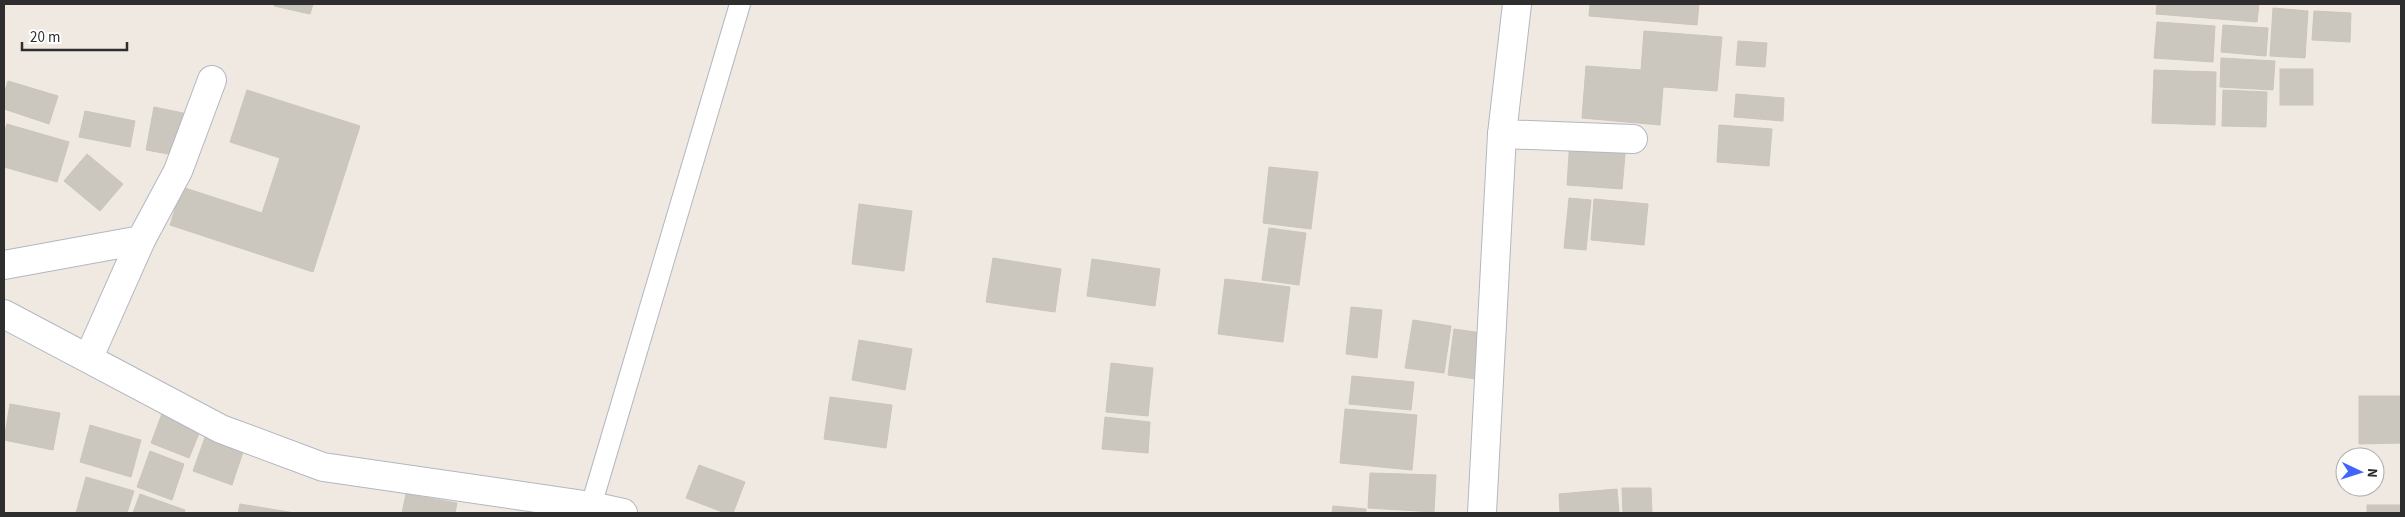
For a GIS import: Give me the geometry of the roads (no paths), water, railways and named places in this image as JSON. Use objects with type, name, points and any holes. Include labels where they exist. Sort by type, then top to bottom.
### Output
[{"type":"street","points":[[1482,513],[1502,134],[1517,4]]},
{"type":"street","points":[[89,358],[141,240],[178,170],[212,80]]},
{"type":"street","points":[[1502,134],[1633,140]]},
{"type":"street","points":[[4,265],[141,240]]},
{"type":"street","points":[[4,314],[221,429],[323,467],[591,506],[623,513]]},
{"type":"lane","points":[[591,506],[740,4]]}]
